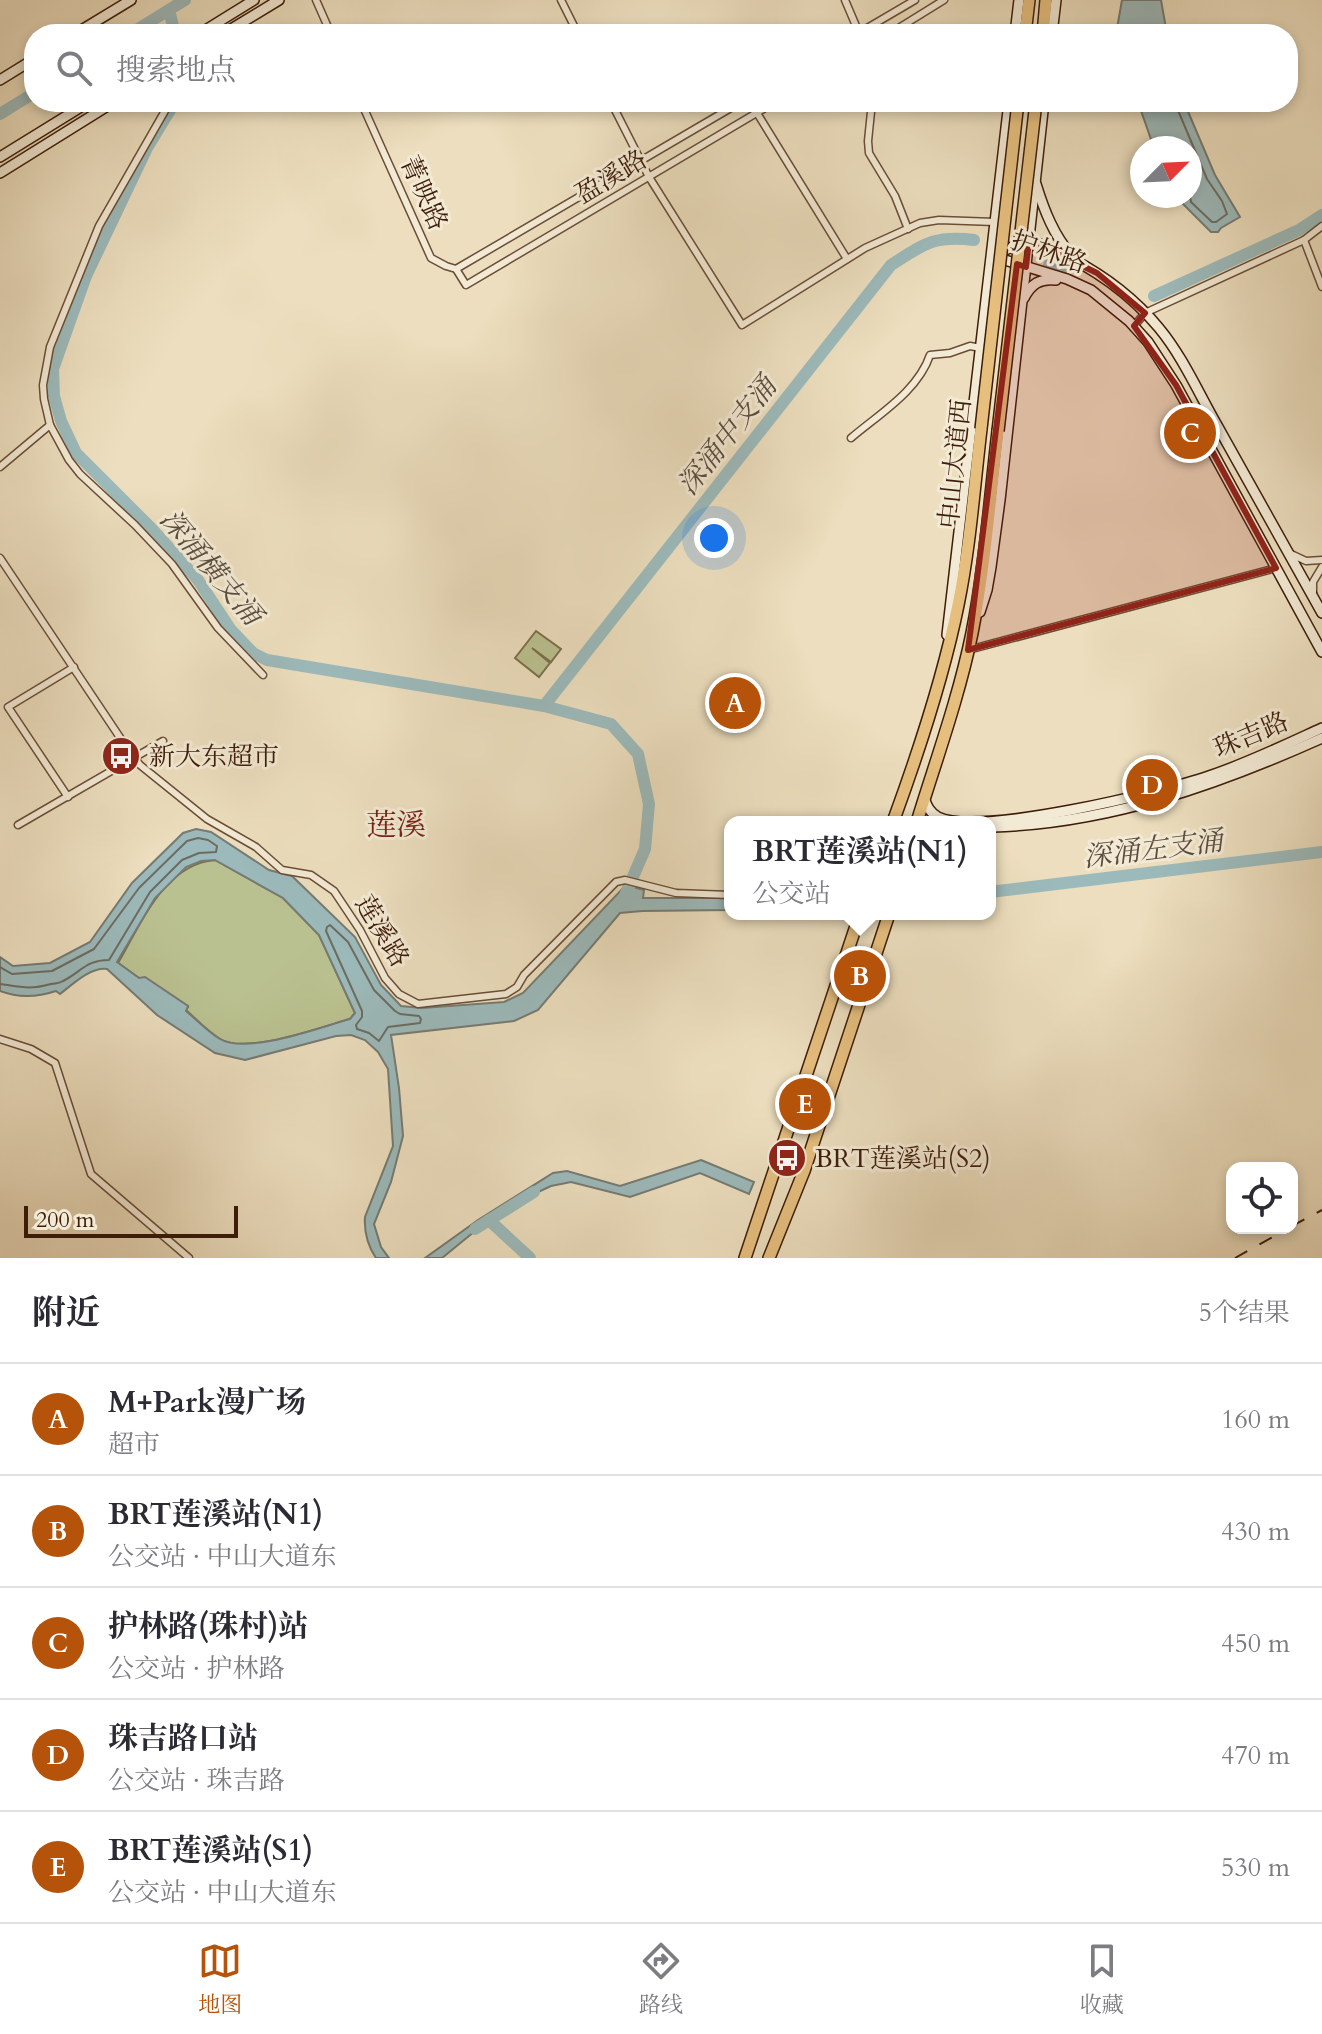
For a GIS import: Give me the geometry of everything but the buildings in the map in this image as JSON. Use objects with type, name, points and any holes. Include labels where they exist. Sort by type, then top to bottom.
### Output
[{"type":"highway","points":[[1026,24],[1029,0]]},
{"type":"highway","points":[[1044,24],[1046,0]]},
{"type":"highway","name":"中山大道西","points":[[895,816],[920,745],[962,587],[1017,112]]},
{"type":"highway","name":"中山大道西","points":[[919,816],[944,740],[972,634],[983,563],[1035,112]]},
{"type":"highway","points":[[745,1258],[859,920]]},
{"type":"highway","points":[[769,1258],[804,1171],[887,920]]},
{"type":"main road","points":[[91,24],[131,0]]},
{"type":"main road","points":[[215,24],[254,0]]},
{"type":"main road","points":[[239,24],[279,0]]},
{"type":"main road","points":[[1016,24],[1019,0]]},
{"type":"main road","points":[[1053,24],[1056,0]]},
{"type":"main road","points":[[0,80],[24,65]]},
{"type":"main road","points":[[0,157],[73,112]]},
{"type":"main road","points":[[0,173],[98,112]]},
{"type":"main road","points":[[944,661],[1008,112]]},
{"type":"main road","points":[[972,634],[987,590],[991,567],[1043,112]]},
{"type":"main road","points":[[1002,155],[1009,170],[1018,174],[1026,173],[1037,162]]},
{"type":"main road","points":[[1035,181],[1049,220],[1077,262]]},
{"type":"main road","name":"护林路","points":[[991,256],[1029,240],[1077,262],[1120,290],[1145,313],[1180,361],[1322,613]]},
{"type":"main road","name":"护林路","points":[[991,256],[1073,281],[1091,290],[1148,342],[1169,373],[1322,652]]},
{"type":"main road","points":[[1022,301],[1034,284],[1041,280],[1073,281]]},
{"type":"main road","points":[[1317,739],[1322,725]]},
{"type":"main road","name":"珠吉路","points":[[996,821],[1104,803],[1205,778],[1317,739]]},
{"type":"main road","name":"珠吉路","points":[[996,827],[1052,822],[1148,803],[1224,780],[1317,739]]},
{"type":"main road","name":"珠吉路","points":[[924,798],[936,816]]},
{"type":"street","points":[[316,0],[327,24]]},
{"type":"street","points":[[561,0],[573,24]]},
{"type":"street","points":[[845,0],[854,24]]},
{"type":"street","points":[[874,24],[915,0]]},
{"type":"street","points":[[905,24],[944,0]]},
{"type":"street","points":[[164,112],[99,226],[50,347],[43,385],[50,425],[80,474],[162,553],[218,628],[263,675]]},
{"type":"street","name":"菁映路","points":[[365,112],[431,258],[456,269],[466,285]]},
{"type":"street","points":[[616,112],[649,177],[742,325],[865,248],[920,223],[939,220],[995,222]]},
{"type":"street","name":"盈溪路","points":[[456,269],[724,112]]},
{"type":"street","points":[[871,112],[869,153],[895,196],[908,229]]},
{"type":"street","points":[[757,113],[847,259]]},
{"type":"street","name":"盈溪路","points":[[466,285],[757,113]]},
{"type":"street","points":[[1134,326],[1145,313],[1304,240],[1322,226]]},
{"type":"street","points":[[1304,240],[1322,287]]},
{"type":"street","points":[[851,438],[903,395],[917,380],[930,355],[950,353],[970,346],[981,348]]},
{"type":"street","points":[[0,467],[50,425]]},
{"type":"street","points":[[1287,550],[1300,559],[1322,560]]},
{"type":"street","name":"莲溪路","points":[[0,558],[134,758],[207,819],[256,847],[282,870],[311,875],[334,891],[360,930],[385,978],[399,994],[418,1004],[506,994],[517,987],[524,975],[616,882],[625,880],[676,893],[724,895]]},
{"type":"street","points":[[1314,598],[1313,582],[1322,567]]},
{"type":"street","points":[[968,650],[1276,568]]},
{"type":"street","points":[[68,797],[8,707],[74,667]]},
{"type":"street","points":[[18,825],[163,741]]},
{"type":"street","points":[[0,1039],[31,1049],[55,1063],[91,1174],[189,1258]]},
{"type":"highlighted area","points":[[1029,240],[1097,273],[1145,313],[1134,326],[1176,385],[1276,568],[968,650],[1017,264],[1026,267]]},
{"type":"green space","points":[[536,631],[561,649],[551,662],[532,648],[550,663],[539,677],[515,658]]},
{"type":"green space","points":[[215,860],[283,898],[319,935],[355,1013],[350,1019],[265,1042],[232,1043],[207,1029],[186,1010],[188,1007],[118,963],[145,914],[168,884],[197,864]]},
{"type":"water","points":[[1122,0],[1161,0],[1165,24],[1118,24]]},
{"type":"water","points":[[1141,112],[1188,112],[1198,136],[1150,136]]},
{"type":"water","points":[[1202,144],[1215,175],[1240,217],[1218,232],[1211,232],[1187,208],[1202,208]]},
{"type":"water","points":[[196,829],[211,832],[269,870],[292,876],[355,937],[381,985],[401,1006],[422,1008],[504,1002],[523,993],[626,885],[644,890],[643,898],[724,898],[724,910],[620,913],[538,1010],[514,1021],[391,1035],[403,1136],[391,1182],[374,1224],[381,1247],[389,1258],[376,1258],[367,1238],[365,1217],[393,1146],[388,1069],[378,1052],[365,1040],[351,1035],[336,1036],[245,1060],[215,1053],[157,1015],[107,969],[88,973],[60,994],[56,991],[21,996],[0,991],[0,957],[13,966],[50,963],[90,942],[132,883],[183,833]],"holes":[[[215,860],[283,898],[319,935],[355,1013],[350,1019],[265,1042],[232,1043],[220,1039],[186,1011],[188,1006],[117,962],[155,898],[186,867],[201,861]]]},
{"type":"water","points":[[701,1160],[754,1182],[749,1194],[700,1173],[630,1197],[571,1182],[551,1186],[502,1209],[442,1258],[425,1258],[553,1173],[567,1171],[620,1186]]},
{"type":"waterway","points":[[146,24],[185,0]]},
{"type":"waterway","name":"深涌横支涌","points":[[169,10],[172,24]]},
{"type":"waterway","points":[[0,114],[24,99]]},
{"type":"waterway","name":"深涌横支涌","points":[[169,112],[147,148],[86,276],[53,369],[54,396],[61,421],[76,453],[198,580],[231,630],[253,653],[267,660],[544,706],[611,724],[638,754],[649,804],[645,849],[623,900]]},
{"type":"waterway","name":"深涌中支涌","points":[[1154,296],[1299,230],[1322,215]]},
{"type":"waterway","name":"深涌中支涌","points":[[544,706],[891,265],[939,240],[974,240]]},
{"type":"waterway","name":"深涌中支涌","points":[[1049,265],[1062,269]]},
{"type":"waterway","name":"深涌左支涌","points":[[996,891],[1322,852]]},
{"type":"waterway","points":[[475,1229],[534,1192]]},
{"type":"waterway","points":[[489,1220],[530,1258]]},
{"type":"railway","points":[[1298,1223],[1322,1210]]},
{"type":"railway","points":[[1235,1258],[1278,1234]]},
{"type":"place","name":"护林路(珠村)站","points":[[1190,433]]},
{"type":"place","name":"M+Park漫广场","points":[[735,703]]},
{"type":"place","name":"新大东超市","points":[[121,756]]},
{"type":"place","name":"珠吉路口站","points":[[1152,785]]},
{"type":"place","name":"BRT莲溪站(N1)","points":[[860,976]]},
{"type":"place","name":"BRT莲溪站(S1)","points":[[805,1104]]},
{"type":"place","name":"BRT莲溪站(S2)","points":[[787,1158]]},
{"type":"district","name":"莲溪","points":[[396,825]]}]
